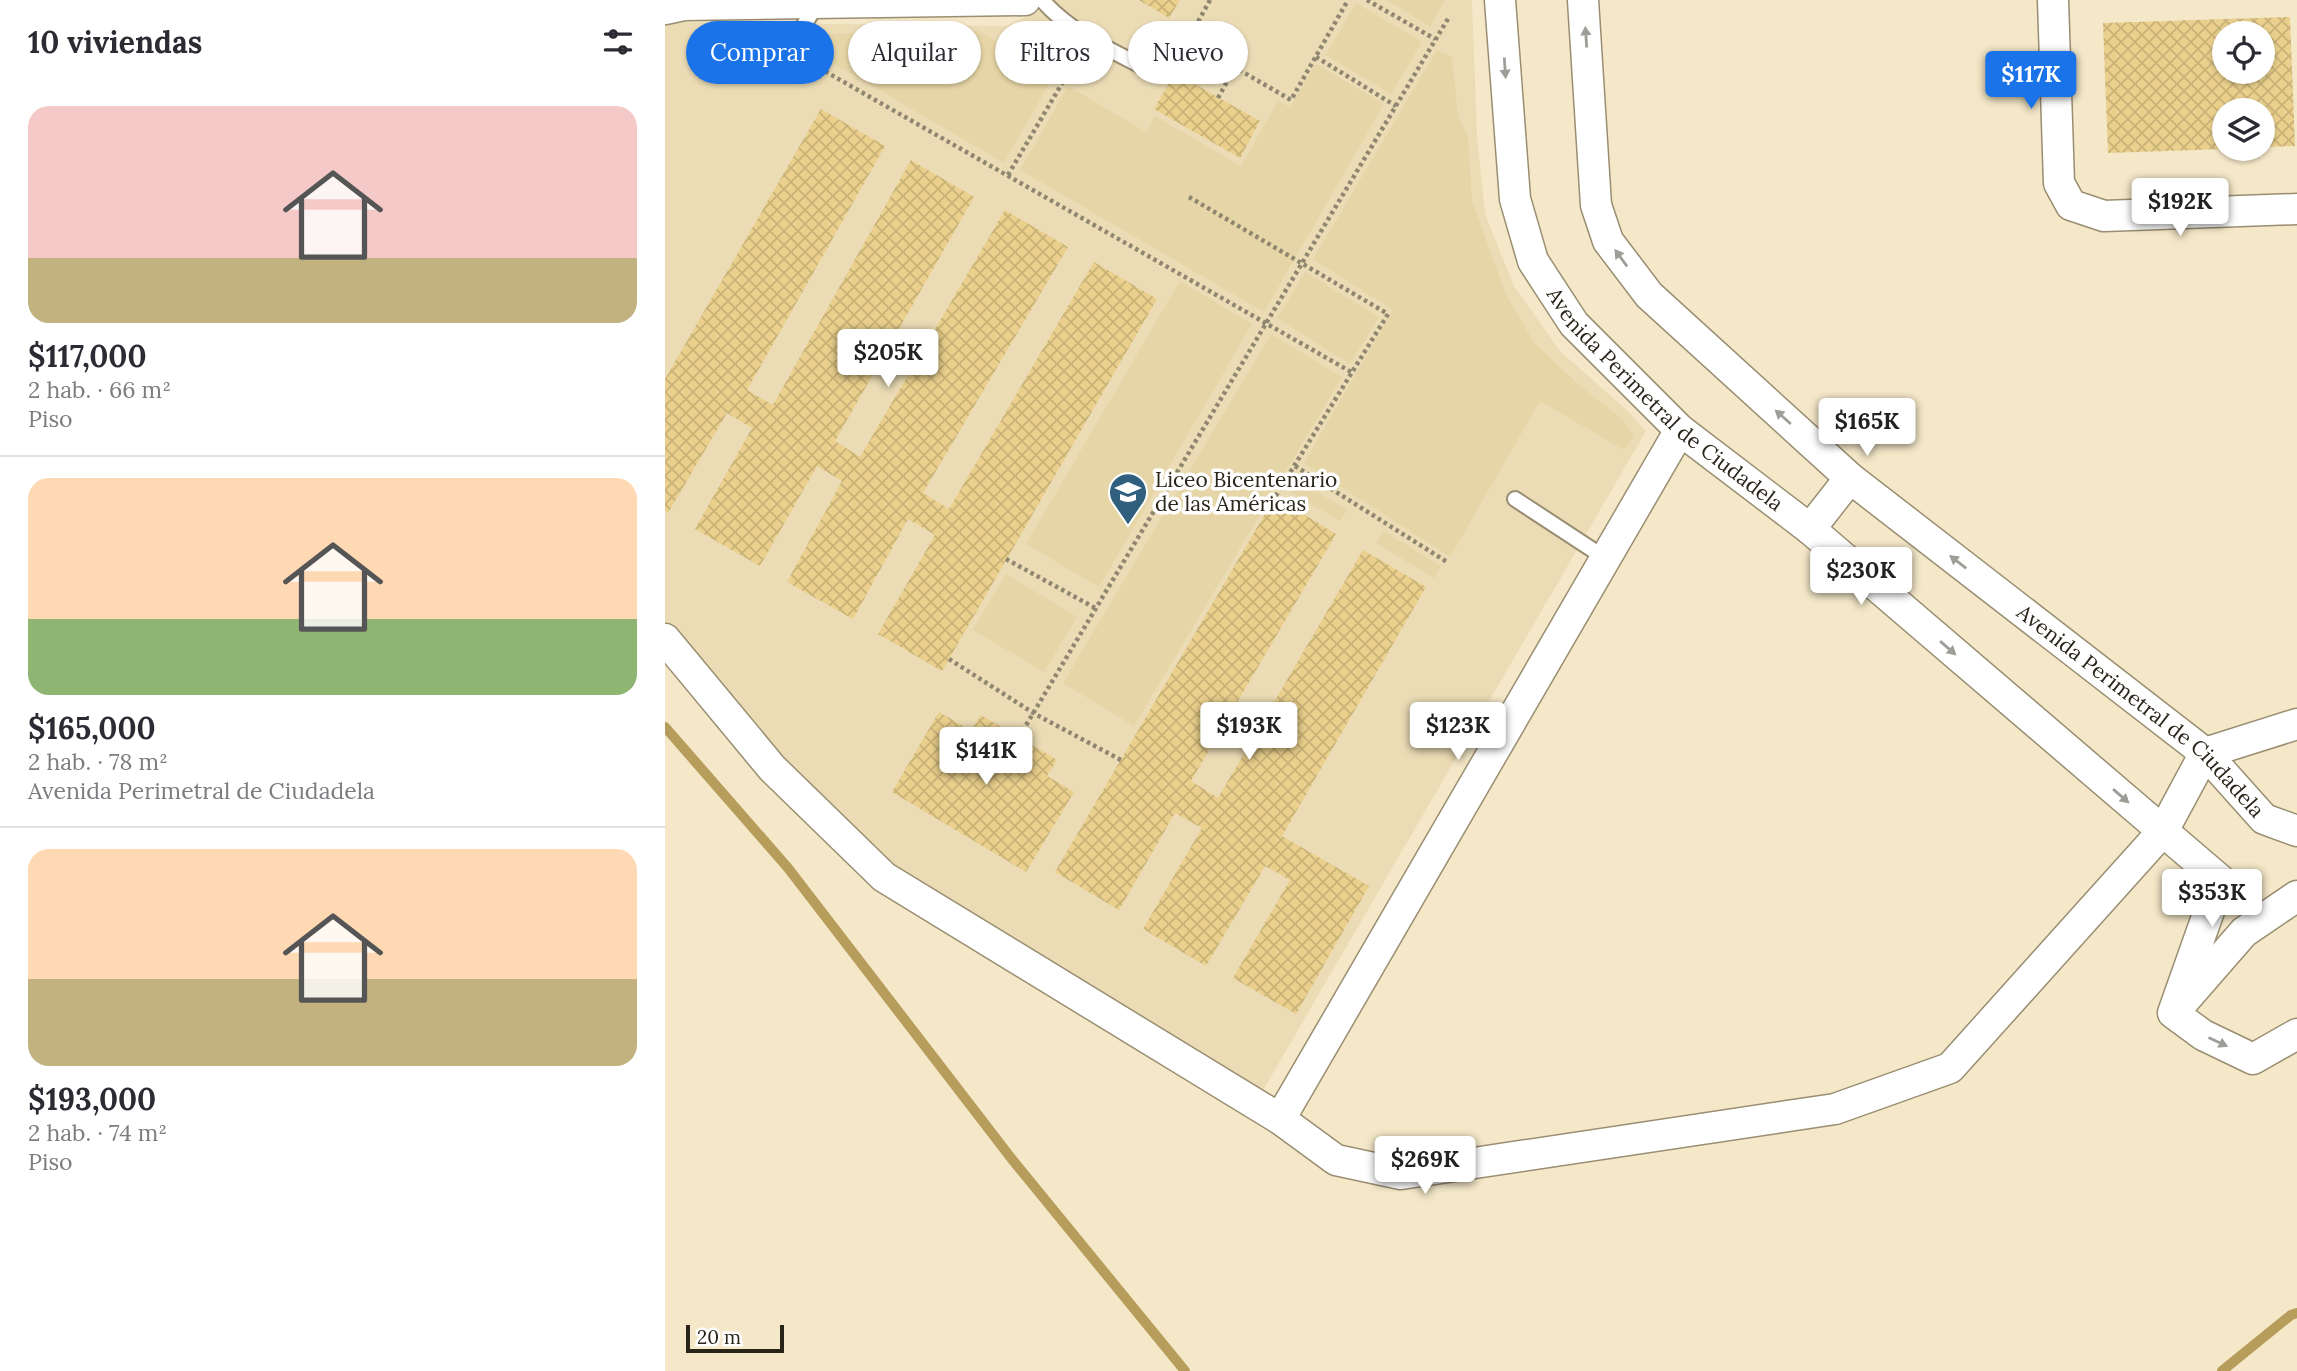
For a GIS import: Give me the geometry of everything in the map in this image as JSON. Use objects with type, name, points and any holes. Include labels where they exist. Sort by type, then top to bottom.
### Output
[{"type":"street","points":[[665,9],[684,5],[1025,0]]},
{"type":"street","name":"Avenida Perimetral de Ciudadela","points":[[1500,0],[1515,199],[1533,261],[1574,324],[1680,430],[1810,529],[2220,880],[2173,1013]]},
{"type":"street","name":"Avenida Perimetral de Ciudadela","points":[[1583,0],[1596,205],[1608,241],[1649,295],[1850,478],[2205,753],[2264,819],[2297,831]]},
{"type":"street","points":[[2053,0],[2059,183],[2071,205],[2104,216],[2297,209]]},
{"type":"street","points":[[1280,1119],[1680,430]]},
{"type":"street","points":[[1810,529],[1850,478]]},
{"type":"street","points":[[665,639],[772,768],[884,877],[1280,1119],[1336,1160],[1401,1174],[1835,1109],[1950,1068],[2163,831],[2205,753],[2297,724]]},
{"type":"street","points":[[2297,896],[2244,932],[2173,1013],[2203,1035],[2253,1059],[2297,1034]]},
{"type":"lane","points":[[1042,0],[1063,21]]},
{"type":"lane","points":[[806,21],[817,5]]},
{"type":"lane","points":[[1515,499],[1605,558]]},
{"type":"path","points":[[1198,21],[1210,0]]},
{"type":"path","points":[[1248,75],[1291,100],[1348,0]]},
{"type":"path","points":[[1367,0],[1435,39]]},
{"type":"path","points":[[1019,737],[1449,17]]},
{"type":"path","points":[[1316,57],[1396,106]]},
{"type":"path","points":[[834,76],[1353,373]]},
{"type":"path","points":[[1008,174],[1062,84]]},
{"type":"path","points":[[1218,98],[1226,84]]},
{"type":"path","points":[[1189,197],[1388,314],[1275,497]]},
{"type":"path","points":[[1295,466],[1447,562]]},
{"type":"path","points":[[1006,559],[1097,609]]},
{"type":"path","points":[[949,659],[1035,714],[1121,760]]},
{"type":"shaded area","name":"Liceo Bicentenario de las Américas","points":[[1054,0],[1472,0],[1477,135],[1485,214],[1514,286],[1560,351],[1628,411],[1646,431],[1262,1092],[886,864],[773,753],[665,621],[665,22],[686,22],[686,84],[834,84],[834,24],[848,24],[848,84],[981,84],[981,26],[995,26],[995,84],[1114,84],[1114,21],[1017,21],[1044,9]]},
{"type":"shaded area","points":[[1387,0],[1445,0],[1430,27]]},
{"type":"shaded area","points":[[1356,3],[1422,42],[1391,94],[1326,55]]},
{"type":"shaded area","points":[[981,32],[995,41],[995,84],[1049,84],[1004,163],[869,84],[981,84]]},
{"type":"shaded area","points":[[834,34],[848,34],[848,72],[834,64]]},
{"type":"shaded area","points":[[1437,50],[1452,57],[1458,116],[1468,136],[1472,201],[1506,295],[1535,344],[1578,384],[1622,419],[1634,435],[1624,450],[1540,401],[1450,557],[1304,463],[1393,310],[1313,259]]},
{"type":"shaded area","points":[[1316,64],[1384,104],[1264,312],[1020,170],[1068,86],[1146,132],[1155,116],[1241,166],[1278,101],[1290,107]]},
{"type":"shaded area","points":[[1305,272],[1379,317],[1350,364],[1277,318]]},
{"type":"shaded area","points":[[1180,281],[1252,324],[1099,587],[1026,544]]},
{"type":"shaded area","points":[[1271,334],[1342,377],[1134,726],[1063,683]]},
{"type":"shaded area","points":[[1294,478],[1347,510],[1340,521],[1287,490]]},
{"type":"shaded area","points":[[1383,531],[1441,566],[1434,578],[1376,543]]},
{"type":"shaded area","points":[[1006,574],[1077,617],[1044,672],[973,630]]},
{"type":"building","points":[[1139,0],[1180,0],[1169,18]]},
{"type":"building","points":[[2290,17],[2295,146],[2275,147],[2275,98],[2212,98],[2212,149],[2108,153],[2103,23]]},
{"type":"building","points":[[1169,84],[1194,84],[1260,121],[1240,158],[1154,109]]},
{"type":"building","points":[[821,109],[885,146],[747,390],[773,405],[911,160],[974,197],[835,441],[860,457],[1005,210],[1068,247],[923,493],[949,509],[1094,262],[1157,299],[942,671],[878,634],[935,535],[908,519],[853,619],[787,582],[842,481],[817,466],[760,566],[695,529],[752,428],[727,413],[668,513],[665,511],[665,379]]},
{"type":"building","points":[[1275,497],[1336,534],[1191,781],[1218,798],[1363,550],[1426,587],[1282,836],[1369,886],[1296,1014],[1233,978],[1290,880],[1265,866],[1206,966],[1143,929],[1202,828],[1175,813],[1119,910],[1055,872]]},
{"type":"building","points":[[939,712],[971,731],[981,715],[1057,760],[1047,776],[1074,792],[1026,872],[892,792]]},
{"type":"waterway","points":[[665,727],[788,868],[1011,1158],[1185,1371]]},
{"type":"waterway","points":[[2222,1371],[2297,1313]]},
{"type":"place","name":"Liceo Bicentenario de las Américas","points":[[1128,526]]}]
